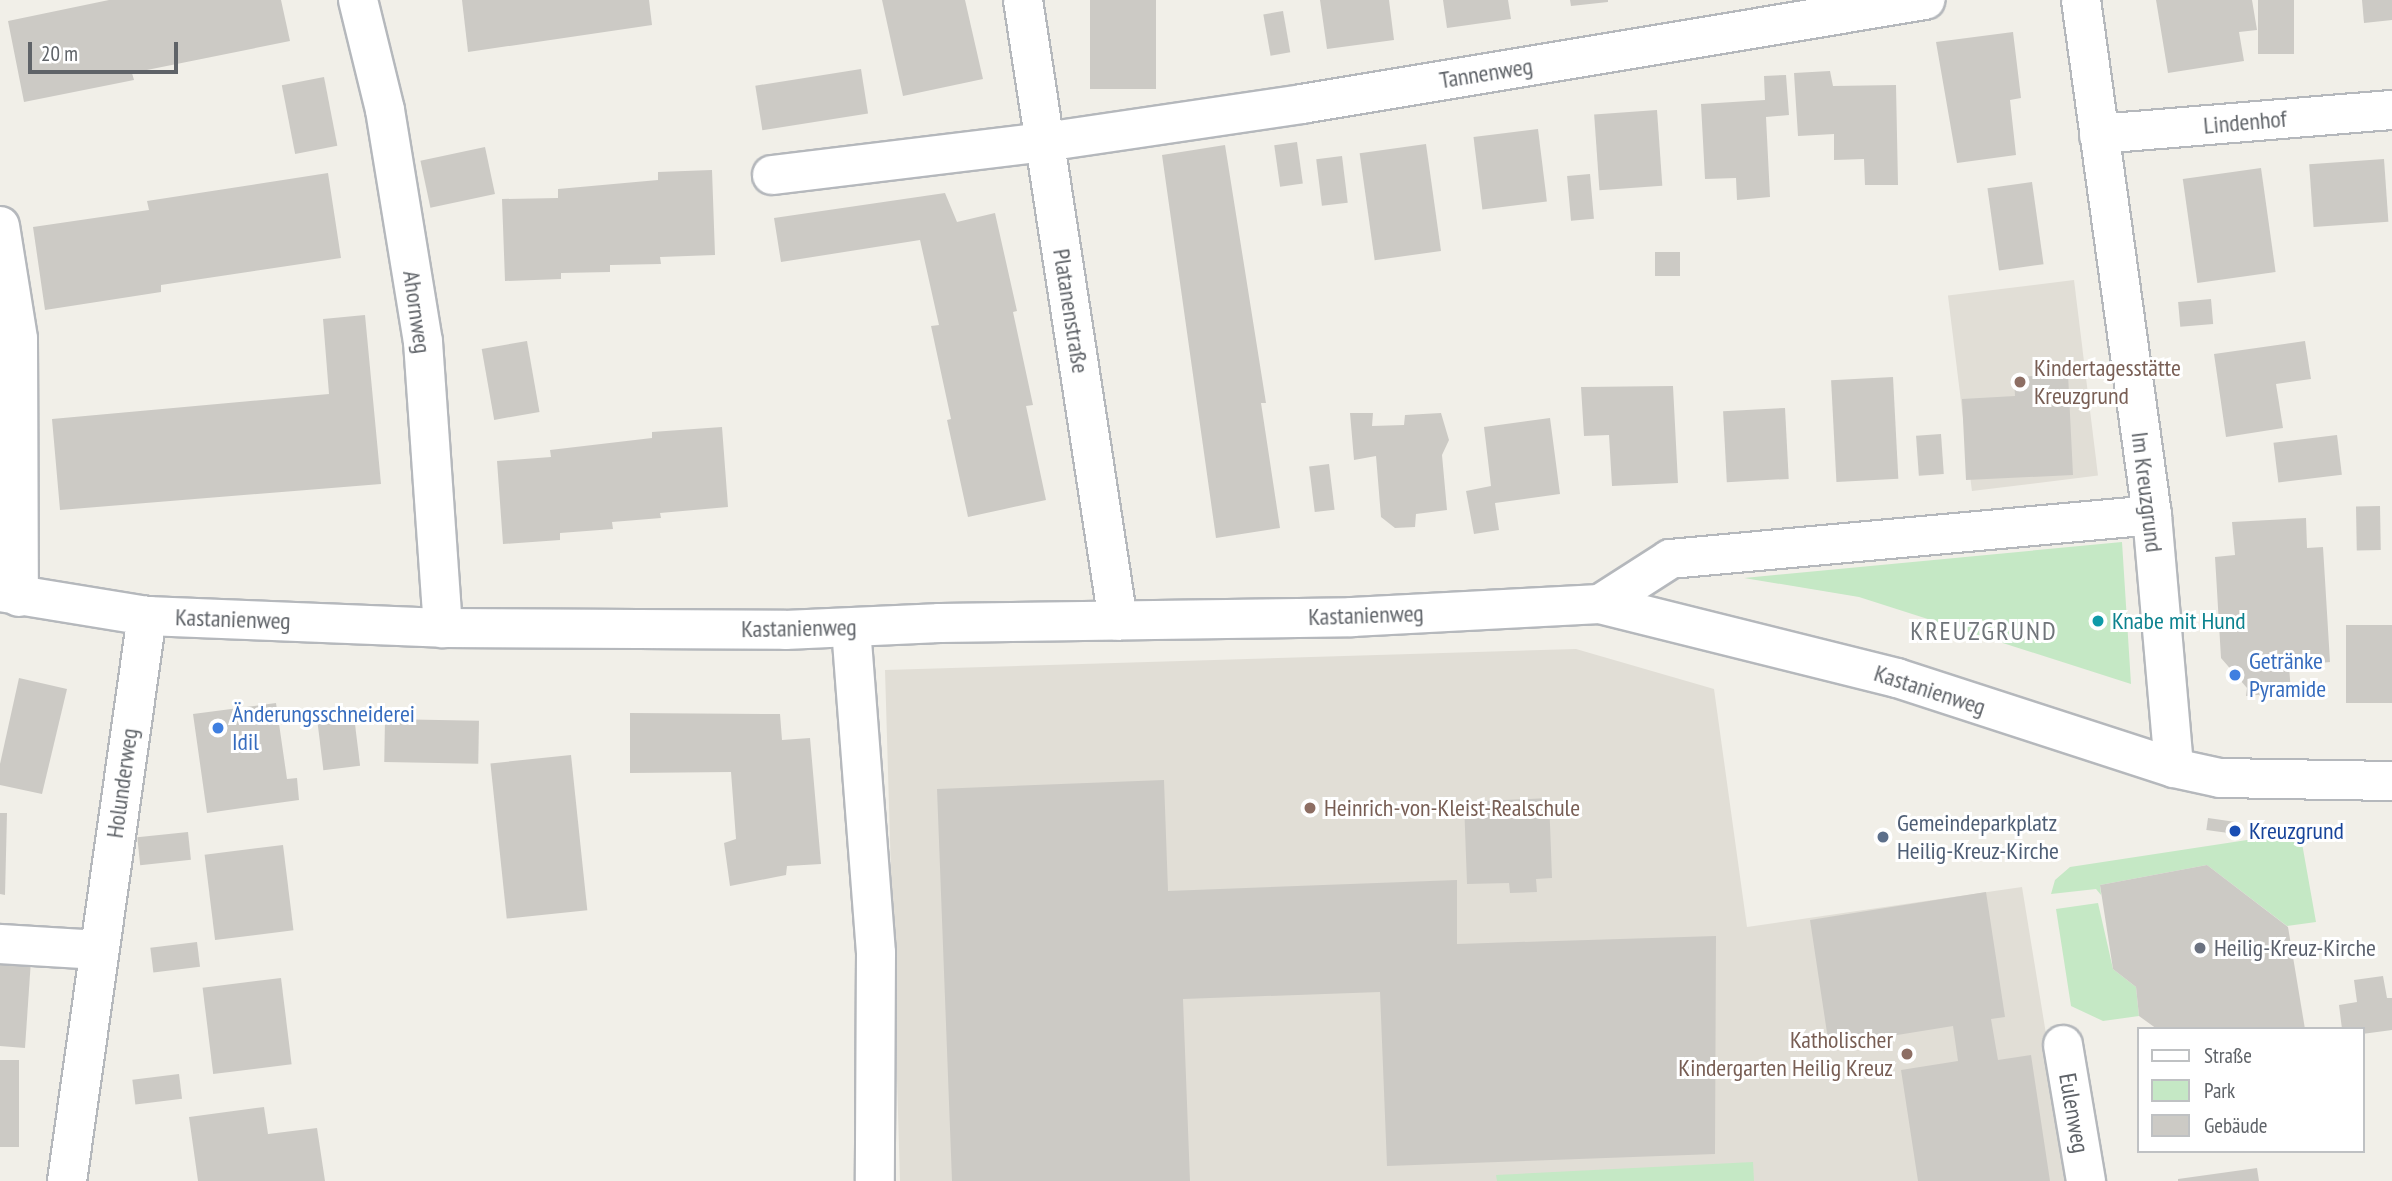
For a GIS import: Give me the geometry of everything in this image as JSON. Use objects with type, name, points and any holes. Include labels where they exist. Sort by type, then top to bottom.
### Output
[{"type":"street","name":"Ahornweg","points":[[358,0],[385,110],[423,342],[443,628]]},
{"type":"street","name":"Platanenstraße","points":[[1023,0],[1118,621]]},
{"type":"street","name":"Tannenweg","points":[[772,175],[1045,142],[1925,0]]},
{"type":"street","name":"Im Kreuzgrund","points":[[2081,0],[2152,514],[2174,768]]},
{"type":"street","name":"Lindenhof","points":[[2099,134],[2392,110]]},
{"type":"street","points":[[0,226],[18,339],[10,594]]},
{"type":"street","name":"Kastanienweg","points":[[1600,604],[1670,559],[2152,514]]},
{"type":"street","name":"Kastanienweg","points":[[10,594],[147,616],[443,628],[851,628],[1352,617],[1600,604],[1897,678],[2174,768]]},
{"type":"street","name":"Holunderweg","points":[[57,1181],[67,1181],[97,950],[147,616]]},
{"type":"street","points":[[851,628],[876,953],[874,1181]]},
{"type":"street","points":[[2174,768],[2220,778],[2392,781]]},
{"type":"street","points":[[0,944],[97,950]]},
{"type":"street","name":"Eulenweg","points":[[2063,1045],[2086,1181]]},
{"type":"shaded area","name":"Kindertagesstätte Kreuzgrund","points":[[2074,280],[2098,476],[1972,491],[1948,295]]},
{"type":"shaded area","name":"Heinrich-von-Kleist-Realschule","points":[[1576,649],[1714,689],[1747,927],[2022,887],[2070,1181],[900,1181],[885,670]]},
{"type":"green space","points":[[2122,542],[2131,684],[1859,597],[1744,578]]},
{"type":"green space","points":[[2300,832],[2316,922],[2287,926],[2207,865],[2100,885],[2101,895],[2096,889],[2051,894],[2055,880],[2070,867]]},
{"type":"green space","points":[[2098,903],[2113,969],[2136,987],[2139,1016],[2103,1021],[2071,1006],[2056,909]]},
{"type":"green space","points":[[1753,1162],[1754,1181],[1497,1181],[1496,1175]]},
{"type":"building","points":[[109,0],[281,0],[290,41],[132,73],[134,80],[24,102],[8,21]]},
{"type":"building","points":[[462,0],[649,0],[652,25],[468,52]]},
{"type":"building","points":[[882,0],[965,0],[983,79],[903,96]]},
{"type":"building","points":[[1090,0],[1156,0],[1156,89],[1090,89]]},
{"type":"building","points":[[1320,0],[1389,0],[1394,40],[1327,49]]},
{"type":"building","points":[[1443,0],[1508,0],[1511,19],[1447,28]]},
{"type":"building","points":[[1570,0],[1608,0],[1608,2],[1571,6]]},
{"type":"building","points":[[2156,0],[2252,0],[2257,30],[2239,32],[2244,61],[2168,73]]},
{"type":"building","points":[[2258,0],[2294,0],[2294,54],[2258,54]]},
{"type":"building","points":[[2362,0],[2392,0],[2392,20],[2364,23]]},
{"type":"building","points":[[1283,11],[1290,52],[1271,56],[1263,14]]},
{"type":"building","points":[[2013,32],[2021,98],[2010,100],[2016,155],[1957,163],[1936,42]]},
{"type":"building","points":[[861,69],[868,113],[762,130],[755,86]]},
{"type":"building","points":[[1830,71],[1833,86],[1896,85],[1898,185],[1865,185],[1864,159],[1834,160],[1834,134],[1798,136],[1794,73]]},
{"type":"building","points":[[1786,75],[1789,115],[1766,117],[1770,197],[1737,200],[1736,178],[1705,179],[1701,104],[1765,100],[1764,76]]},
{"type":"building","points":[[324,77],[337,146],[295,154],[282,85]]},
{"type":"building","points":[[1657,110],[1662,186],[1599,190],[1594,114]]},
{"type":"building","points":[[1538,129],[1547,201],[1482,209],[1473,137]]},
{"type":"building","points":[[1297,142],[1303,184],[1280,187],[1274,145]]},
{"type":"building","points":[[1426,144],[1441,251],[1375,260],[1360,153]]},
{"type":"building","points":[[1225,145],[1266,403],[1261,403],[1280,528],[1216,538],[1162,155]]},
{"type":"building","points":[[485,147],[495,194],[430,208],[420,161]]},
{"type":"building","points":[[1342,156],[1348,203],[1322,206],[1316,159]]},
{"type":"building","points":[[2384,159],[2388,222],[2314,227],[2309,164]]},
{"type":"building","points":[[2261,168],[2276,272],[2197,283],[2183,179]]},
{"type":"building","points":[[712,170],[715,255],[660,257],[661,264],[610,265],[610,272],[561,273],[561,279],[505,281],[502,199],[558,198],[558,189],[658,180],[658,172]]},
{"type":"building","points":[[328,173],[341,258],[161,285],[161,292],[45,310],[33,227],[149,210],[147,201]]},
{"type":"building","points":[[1590,174],[1594,219],[1571,221],[1567,176]]},
{"type":"building","points":[[2032,182],[2044,264],[1999,270],[1987,188]]},
{"type":"building","points":[[945,193],[957,222],[995,213],[1017,311],[1013,312],[1033,405],[1026,406],[1046,500],[968,517],[947,420],[951,419],[931,326],[939,325],[920,240],[781,262],[774,218]]},
{"type":"building","points":[[1655,252],[1680,252],[1680,276],[1655,276]]},
{"type":"building","points":[[2211,299],[2213,324],[2180,327],[2178,302]]},
{"type":"building","points":[[365,315],[381,484],[60,510],[52,419],[329,394],[323,319]]},
{"type":"building","points":[[527,341],[540,412],[494,420],[482,349]]},
{"type":"building","points":[[2305,341],[2311,379],[2276,384],[2283,428],[2226,437],[2214,354]]},
{"type":"building","points":[[2068,374],[2073,475],[1966,480],[1962,399],[2015,396],[2014,377]]},
{"type":"building","points":[[1893,377],[1898,479],[1836,482],[1831,380]]},
{"type":"building","points":[[1673,386],[1678,483],[1612,486],[1609,435],[1584,436],[1581,387]]},
{"type":"building","points":[[1785,408],[1789,479],[1727,482],[1723,411]]},
{"type":"building","points":[[1350,413],[1373,413],[1372,426],[1404,425],[1405,415],[1441,413],[1449,440],[1442,455],[1447,510],[1416,514],[1415,527],[1395,528],[1381,517],[1376,456],[1354,460]]},
{"type":"building","points":[[1550,418],[1560,494],[1495,503],[1499,530],[1474,534],[1466,491],[1491,486],[1484,427]]},
{"type":"building","points":[[722,427],[728,507],[660,513],[661,518],[612,522],[613,529],[560,533],[560,540],[503,544],[497,461],[551,457],[550,450],[652,438],[652,432]]},
{"type":"building","points":[[1941,434],[1944,474],[1919,476],[1916,436]]},
{"type":"building","points":[[2337,435],[2342,475],[2278,483],[2273,443]]},
{"type":"building","points":[[1329,464],[1335,510],[1315,512],[1309,466]]},
{"type":"building","points":[[2356,506],[2380,506],[2381,550],[2357,550]]},
{"type":"building","points":[[2306,518],[2307,548],[2323,547],[2330,662],[2289,666],[2291,692],[2246,696],[2247,688],[2221,658],[2215,557],[2235,555],[2232,522]]},
{"type":"building","points":[[2346,625],[2392,625],[2392,703],[2346,703]]},
{"type":"building","points":[[19,678],[67,689],[42,794],[0,785],[0,764]]},
{"type":"building","points":[[276,703],[287,779],[297,778],[299,800],[207,813],[193,714]]},
{"type":"building","points":[[630,713],[780,714],[782,740],[810,738],[821,864],[787,866],[786,875],[730,886],[724,843],[736,839],[731,772],[630,773]]},
{"type":"building","points":[[354,716],[360,766],[323,770],[317,721]]},
{"type":"building","points":[[385,719],[479,721],[478,764],[384,762]]},
{"type":"building","points":[[571,755],[587,910],[507,919],[490,763]]},
{"type":"building","points":[[1164,780],[1168,891],[1457,880],[1457,944],[1716,936],[1715,1154],[1387,1166],[1380,992],[1183,999],[1190,1181],[952,1181],[937,789]]},
{"type":"building","points":[[1549,798],[1552,878],[1536,879],[1537,892],[1510,893],[1509,883],[1467,884],[1464,802]]},
{"type":"building","points":[[0,813],[7,813],[5,895],[0,894]]},
{"type":"building","points":[[2208,818],[2236,822],[2234,834],[2206,830]]},
{"type":"building","points":[[188,832],[191,860],[140,865],[137,837]]},
{"type":"building","points":[[283,845],[293,930],[215,940],[205,855]]},
{"type":"building","name":"Heilig-Kreuz-Kirche","points":[[2207,865],[2288,927],[2305,1027],[2154,1027],[2139,1016],[2136,987],[2113,969],[2100,885]]},
{"type":"building","points":[[1986,892],[2005,1017],[1991,1019],[1998,1060],[2031,1055],[2050,1181],[1918,1181],[1901,1070],[1958,1061],[1953,1026],[1829,1046],[1810,920]]},
{"type":"building","points":[[197,942],[200,967],[153,973],[150,948]]},
{"type":"building","points":[[0,958],[31,960],[25,1048],[0,1046]]},
{"type":"building","points":[[2383,976],[2387,998],[2392,998],[2392,1030],[2364,1034],[2364,1027],[2342,1027],[2339,1005],[2357,1002],[2354,980]]},
{"type":"building","points":[[281,978],[292,1064],[213,1074],[203,988]]},
{"type":"building","points":[[0,1060],[19,1060],[19,1147],[0,1147]]},
{"type":"building","points":[[179,1074],[182,1099],[135,1105],[132,1080]]},
{"type":"building","points":[[264,1107],[268,1134],[317,1128],[325,1181],[198,1181],[189,1117]]},
{"type":"building","points":[[2257,1168],[2259,1181],[2178,1181],[2178,1179]]},
{"type":"place","name":"Kindertagesstätte Kreuzgrund","points":[[2020,382]]},
{"type":"place","name":"Knabe mit Hund","points":[[2098,621]]},
{"type":"place","name":"Getränke Pyramide","points":[[2235,675]]},
{"type":"place","name":"Änderungsschneiderei Idil","points":[[218,728]]},
{"type":"place","name":"Heinrich-von-Kleist-Realschule","points":[[1310,808]]},
{"type":"place","name":"Kreuzgrund","points":[[2235,831]]},
{"type":"place","name":"Gemeindeparkplatz Heilig-Kreuz-Kirche","points":[[1883,837]]},
{"type":"place","name":"Heilig-Kreuz-Kirche","points":[[2200,948]]},
{"type":"place","name":"Katholischer Kindergarten Heilig Kreuz","points":[[1907,1054]]},
{"type":"district","name":"KREUZGRUND","points":[[1984,631]]}]
